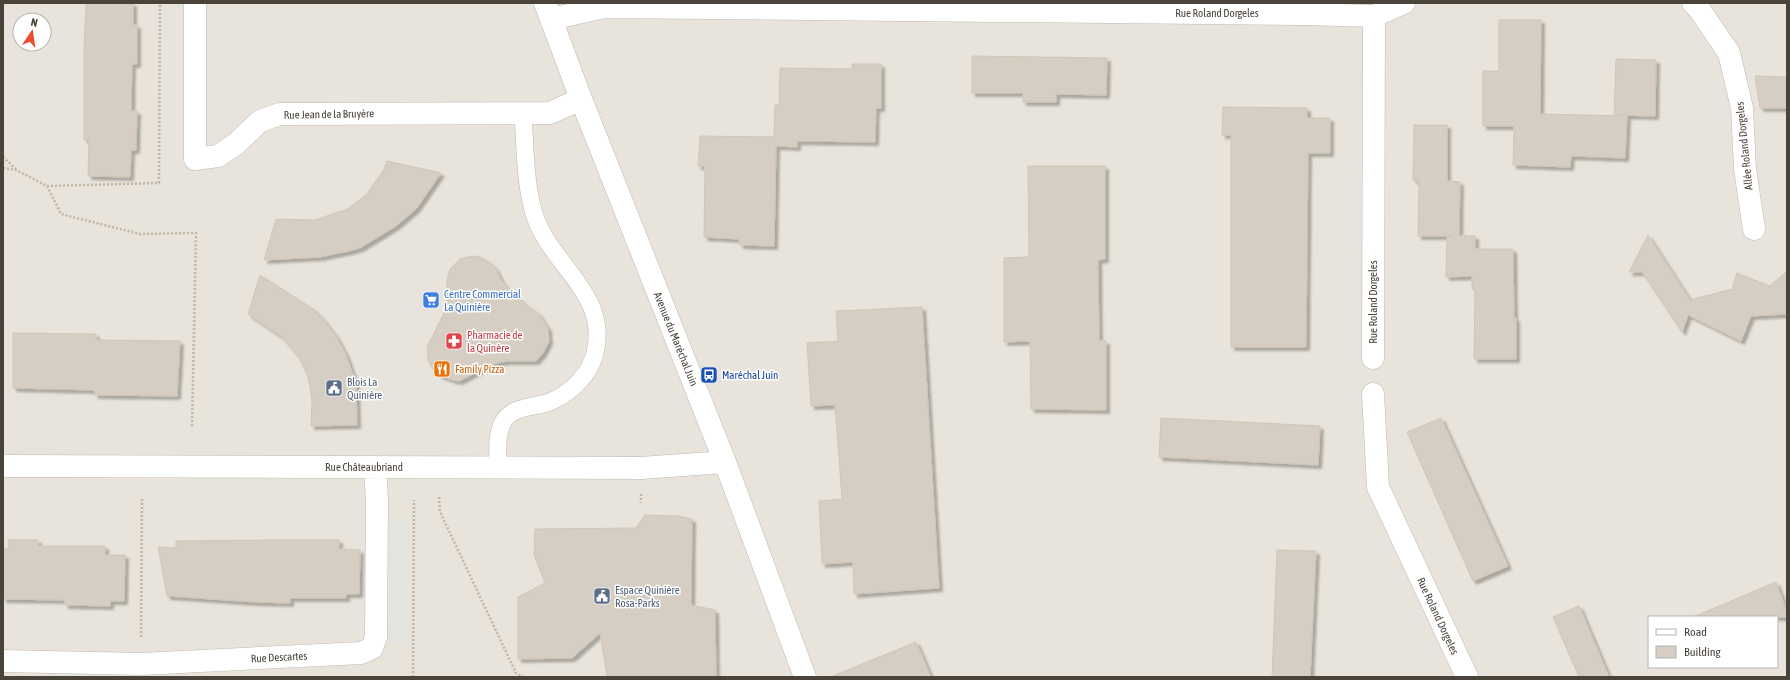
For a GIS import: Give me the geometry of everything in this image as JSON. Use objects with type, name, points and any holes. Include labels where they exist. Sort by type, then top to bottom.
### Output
[{"type":"street","name":"Rue Jean de la Bruyère","points":[[195,3],[195,159],[218,156],[236,144],[260,121],[280,114],[550,113],[581,99]]},
{"type":"street","points":[[1374,16],[1404,3]]},
{"type":"street","name":"Allée Roland Dorgeles","points":[[1693,3],[1699,8],[1729,53],[1742,108],[1745,169],[1754,229]]},
{"type":"street","name":"Rue Roland Dorgeles","points":[[548,11],[604,7],[761,6],[1374,16],[1373,358]]},
{"type":"street","name":"Avenue du Maréchal Juin","points":[[548,11],[581,99],[725,462],[804,677]]},
{"type":"street","name":"Rue Roland Dorgeles","points":[[1372,394],[1378,487],[1467,677]]},
{"type":"street","name":"Rue Châteaubriand","points":[[3,466],[375,468],[498,466],[641,468],[725,462]]},
{"type":"street","name":"Rue Descartes","points":[[3,661],[141,664],[361,653],[372,648],[376,637],[377,501],[375,468]]},
{"type":"lane","points":[[498,466],[498,436],[504,420],[513,412],[552,401],[570,390],[586,373],[595,353],[597,335],[596,314],[587,294],[548,244],[533,211],[527,171],[524,114]]},
{"type":"path","points":[[3,157],[16,170],[47,186],[159,183],[160,3]]},
{"type":"path","points":[[3,168],[16,170]]},
{"type":"path","points":[[47,186],[61,214],[140,234],[196,233],[192,427]]},
{"type":"path","points":[[438,497],[440,512],[516,674],[524,677]]},
{"type":"path","points":[[141,664],[142,499]]},
{"type":"path","points":[[413,677],[414,500]]},
{"type":"shaded area","points":[[3,3],[1787,3],[1787,677],[3,677]]},
{"type":"shaded area","points":[[386,519],[408,519],[408,643],[386,643]]},
{"type":"building","points":[[86,3],[133,3],[133,25],[137,25],[137,64],[132,64],[131,111],[137,111],[136,150],[131,150],[130,177],[88,176],[89,139],[84,140],[84,50]]},
{"type":"building","points":[[1499,20],[1541,20],[1540,114],[1627,116],[1625,158],[1571,156],[1570,167],[1513,165],[1514,126],[1483,126],[1483,71],[1499,71]]},
{"type":"building","points":[[972,56],[1107,58],[1106,95],[1056,94],[1056,102],[1023,102],[1023,93],[972,93]]},
{"type":"building","points":[[1616,59],[1656,60],[1655,116],[1614,115]]},
{"type":"building","points":[[852,64],[881,64],[881,108],[876,108],[875,142],[797,141],[797,147],[776,146],[774,246],[740,245],[739,239],[704,237],[705,166],[698,166],[700,136],[774,137],[775,105],[779,105],[780,68],[852,69]]},
{"type":"building","points":[[1755,76],[1787,77],[1787,108],[1760,108]]},
{"type":"building","points":[[1223,107],[1307,108],[1307,118],[1330,118],[1330,153],[1308,153],[1306,347],[1231,347],[1231,135],[1222,135]]},
{"type":"building","points":[[1414,125],[1447,125],[1447,181],[1460,182],[1459,236],[1475,236],[1475,249],[1513,249],[1516,359],[1474,359],[1475,289],[1472,289],[1472,276],[1446,277],[1447,236],[1418,236],[1419,181],[1413,180]]},
{"type":"building","points":[[387,161],[441,173],[416,209],[396,226],[360,248],[349,251],[320,257],[264,260],[276,219],[315,220],[347,209],[366,195],[383,171]]},
{"type":"building","points":[[1028,166],[1105,166],[1105,259],[1098,260],[1099,341],[1106,341],[1106,410],[1031,409],[1030,341],[1004,342],[1004,258],[1029,257]]},
{"type":"building","points":[[1648,235],[1690,300],[1732,289],[1737,273],[1770,286],[1787,271],[1787,314],[1751,316],[1741,341],[1688,315],[1682,332],[1642,272],[1629,272]]},
{"type":"building","points":[[478,256],[489,262],[495,268],[501,280],[508,288],[526,305],[538,313],[548,328],[549,341],[543,353],[536,361],[507,361],[492,364],[459,381],[453,380],[439,375],[433,369],[428,361],[427,347],[445,311],[447,300],[447,280],[450,269],[460,259]]},
{"type":"building","points":[[260,275],[313,309],[336,336],[346,355],[356,383],[357,425],[311,426],[312,400],[310,386],[308,377],[299,357],[281,336],[248,314]]},
{"type":"building","points":[[922,307],[939,588],[854,594],[853,562],[822,564],[819,501],[842,499],[835,405],[811,406],[807,343],[838,341],[836,311]]},
{"type":"building","points":[[13,333],[96,334],[96,340],[180,341],[177,396],[95,395],[94,390],[13,388]]},
{"type":"building","points":[[1161,418],[1320,426],[1318,465],[1159,457]]},
{"type":"building","points":[[1441,418],[1508,566],[1473,581],[1407,432]]},
{"type":"building","name":"Espace Quinière Rosa-Parks","points":[[645,515],[678,516],[692,519],[691,605],[715,610],[716,676],[607,676],[600,633],[572,658],[518,659],[518,597],[545,583],[534,555],[535,529],[636,528]]},
{"type":"building","points":[[8,540],[38,540],[38,546],[105,546],[105,555],[125,555],[124,601],[110,601],[110,606],[65,605],[64,600],[3,599],[3,549],[9,548]]},
{"type":"building","points":[[339,540],[339,549],[360,550],[359,594],[346,594],[346,598],[290,598],[290,603],[167,596],[158,547],[176,548],[176,541]]},
{"type":"building","points":[[1277,550],[1316,551],[1310,677],[1272,677]]},
{"type":"building","points":[[1776,582],[1787,612],[1787,617],[1695,616]]},
{"type":"building","points":[[1579,606],[1609,677],[1579,677],[1553,617]]},
{"type":"building","points":[[916,642],[931,677],[833,677],[833,676]]},
{"type":"place","name":"Centre Commercial La Quinière","points":[[431,300]]},
{"type":"place","name":"Pharmacie de la Quinère","points":[[454,341]]},
{"type":"place","name":"Family Pizza","points":[[442,369]]},
{"type":"place","name":"Maréchal Juin","points":[[709,375]]},
{"type":"place","name":"Blois La Quinière","points":[[334,388]]},
{"type":"place","name":"Espace Quinière Rosa-Parks","points":[[602,596]]}]
